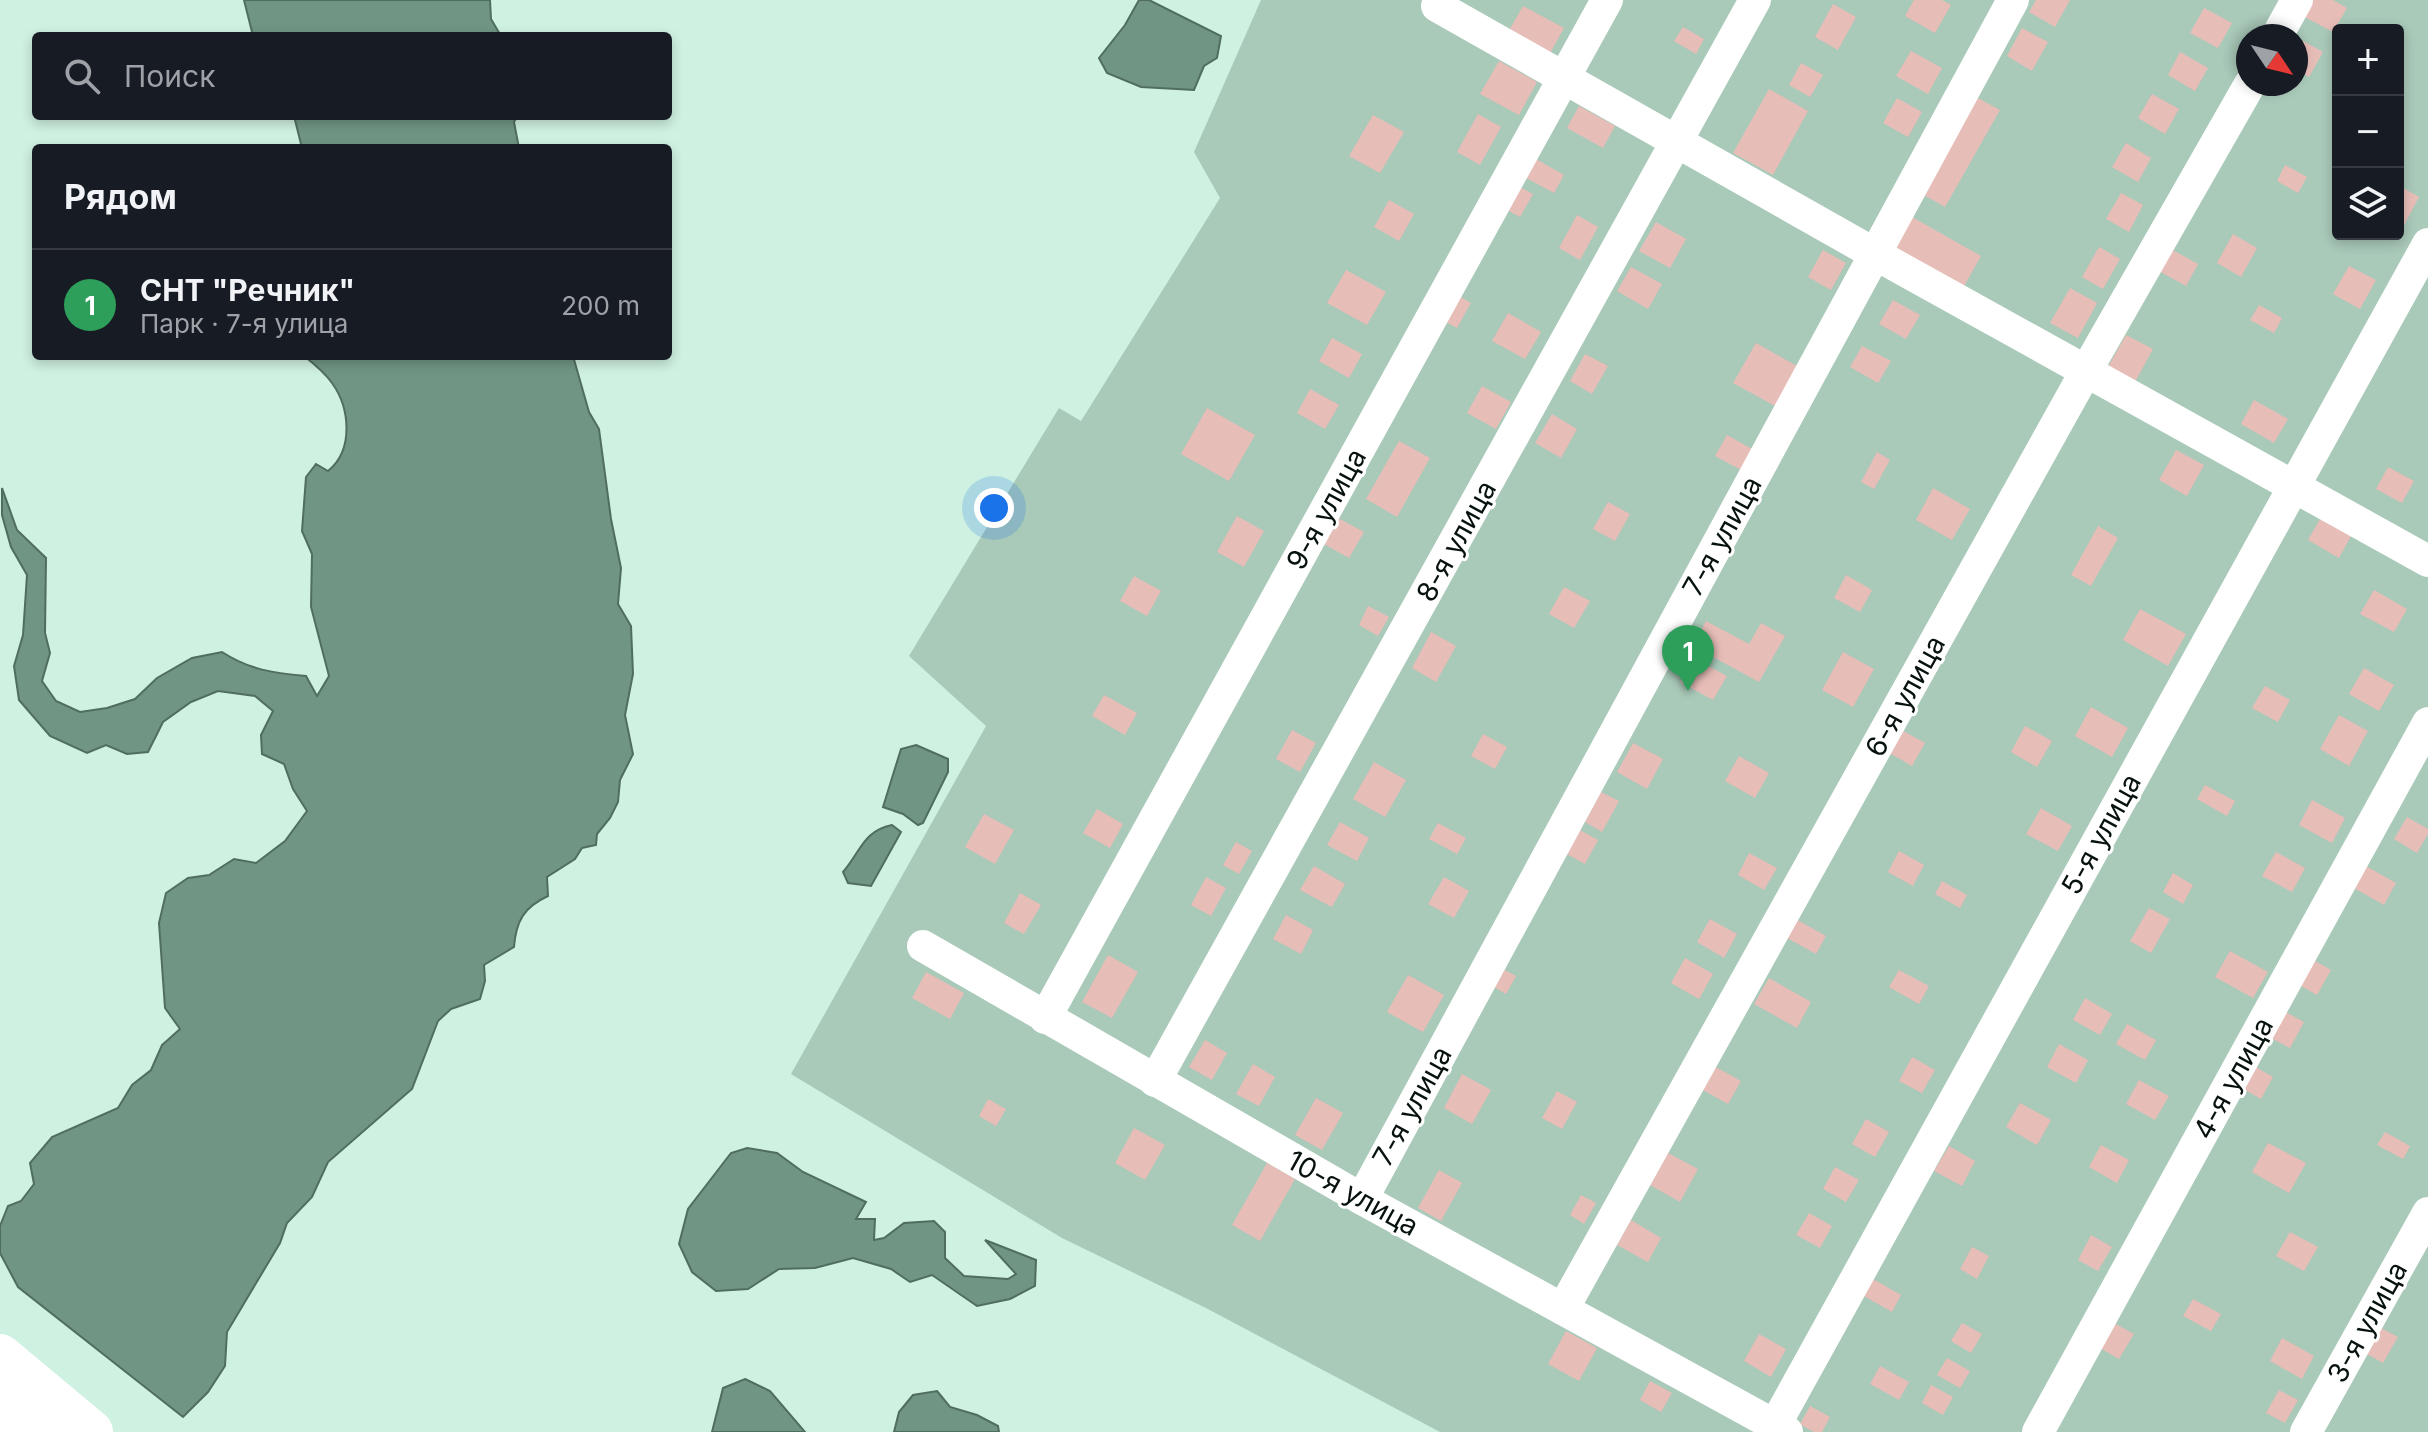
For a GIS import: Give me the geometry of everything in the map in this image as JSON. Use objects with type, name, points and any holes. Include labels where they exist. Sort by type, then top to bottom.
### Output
[{"type":"highway","points":[[0,1356],[91,1432]]},
{"type":"highway","points":[[0,1404],[34,1432]]},
{"type":"street","name":"9-я улица","points":[[1045,1018],[1607,0]]},
{"type":"street","name":"8-я улица","points":[[1155,1081],[1755,0]]},
{"type":"street","name":"7-я улица","points":[[1362,1199],[2013,0]]},
{"type":"street","points":[[2284,24],[2297,0]]},
{"type":"street","points":[[1437,6],[2428,561]]},
{"type":"street","name":"6-я улица","points":[[1563,1309],[2086,371],[2243,96]]},
{"type":"street","name":"5-я улица","points":[[1781,1429],[2293,486],[2428,244]]},
{"type":"street","name":"4-я улица","points":[[2038,1432],[2428,723]]},
{"type":"street","name":"10-я улица","points":[[923,946],[1362,1199],[1781,1429]]},
{"type":"street","name":"3-я улица","points":[[2306,1432],[2428,1213]]},
{"type":"shaded area","points":[[244,0],[490,0],[491,19],[499,32],[252,32]]},
{"type":"shaded area","points":[[1139,0],[1149,0],[1221,36],[1217,58],[1204,66],[1194,90],[1141,87],[1107,73],[1099,58],[1125,25]]},
{"type":"shaded area","points":[[1261,0],[2428,0],[2428,1432],[1440,1432],[1206,1308],[1062,1238],[791,1074],[986,726],[909,656],[1059,408],[1081,421],[1220,198],[1194,152]]},
{"type":"shaded area","points":[[295,120],[515,120],[518,144],[301,144]]},
{"type":"shaded area","points":[[308,360],[574,360],[589,412],[599,429],[621,568],[618,604],[631,626],[633,674],[625,715],[633,754],[620,780],[618,802],[597,834],[596,845],[582,848],[575,859],[547,877],[548,896],[523,916],[514,947],[484,965],[485,981],[480,999],[451,1009],[438,1021],[412,1089],[328,1162],[312,1197],[287,1223],[280,1243],[227,1332],[225,1366],[208,1392],[183,1417],[18,1287],[0,1253],[0,1226],[8,1206],[21,1201],[34,1184],[30,1163],[52,1137],[118,1108],[132,1085],[151,1070],[162,1045],[180,1029],[165,1008],[159,923],[166,893],[188,878],[209,875],[234,859],[256,863],[285,841],[307,811],[293,789],[284,764],[262,754],[261,735],[273,711],[255,696],[218,691],[191,702],[163,722],[148,752],[127,754],[106,745],[87,753],[50,736],[19,700],[14,666],[23,635],[27,575],[11,547],[2,515],[2,488],[17,530],[46,558],[45,633],[50,653],[42,681],[56,701],[80,712],[107,708],[135,699],[157,678],[192,658],[222,652],[262,670],[306,676],[317,696],[329,676],[311,607],[312,554],[302,531],[306,477],[316,464],[328,471],[336,462],[342,452],[346,428],[343,404],[326,376]]},
{"type":"shaded area","points":[[916,745],[948,759],[948,772],[923,823],[918,825],[903,814],[883,807],[901,749]]},
{"type":"shaded area","points":[[892,825],[901,832],[871,886],[848,883],[843,872],[863,843],[875,832]]},
{"type":"shaded area","points":[[747,1148],[777,1153],[803,1172],[866,1202],[856,1219],[875,1219],[874,1240],[884,1238],[904,1223],[934,1221],[945,1232],[945,1258],[964,1276],[1008,1279],[1016,1274],[985,1240],[1036,1260],[1035,1286],[1010,1299],[977,1306],[932,1275],[910,1282],[891,1269],[853,1258],[815,1268],[779,1269],[748,1289],[716,1291],[692,1272],[679,1244],[688,1209],[731,1153]]},
{"type":"shaded area","points":[[745,1379],[770,1391],[805,1432],[712,1432],[723,1388]]},
{"type":"shaded area","points":[[937,1391],[950,1407],[977,1415],[998,1426],[999,1432],[894,1432],[899,1412],[913,1395]]},
{"type":"building","points":[[1914,0],[1942,0],[1951,5],[1935,33],[1905,16]]},
{"type":"building","points":[[2036,0],[2070,0],[2055,27],[2029,12]]},
{"type":"building","points":[[2309,0],[2333,0],[2347,8],[2338,24],[2332,24],[2332,31],[2301,15]]},
{"type":"building","points":[[1833,4],[1856,17],[1838,50],[1815,37]]},
{"type":"building","points":[[1523,6],[1564,28],[1548,57],[1507,34]]},
{"type":"building","points":[[2204,8],[2232,23],[2218,48],[2190,33]]},
{"type":"building","points":[[1683,27],[1704,39],[1696,54],[1674,41]]},
{"type":"building","points":[[2022,28],[2048,42],[2032,71],[2007,56]]},
{"type":"building","points":[[2308,44],[2323,52],[2308,76]]},
{"type":"building","points":[[1911,51],[1942,68],[1928,94],[1896,76]]},
{"type":"building","points":[[2180,52],[2208,68],[2195,91],[2168,75]]},
{"type":"building","points":[[1499,61],[1537,82],[1519,115],[1480,94]]},
{"type":"building","points":[[1801,63],[1823,75],[1810,97],[1789,85]]},
{"type":"building","points":[[1769,89],[1808,111],[1773,175],[1733,153]]},
{"type":"building","points":[[2152,94],[2179,109],[2165,134],[2138,118]]},
{"type":"building","points":[[1976,97],[2000,110],[1945,207],[1922,194]]},
{"type":"building","points":[[1897,98],[1922,112],[1908,137],[1883,123]]},
{"type":"building","points":[[1579,106],[1615,126],[1603,148],[1567,128]]},
{"type":"building","points":[[1478,114],[1501,127],[1480,165],[1457,152]]},
{"type":"building","points":[[1373,115],[1404,132],[1380,173],[1349,156]]},
{"type":"building","points":[[2126,143],[2151,158],[2138,182],[2112,167]]},
{"type":"building","points":[[1527,154],[1564,175],[1554,193],[1517,173]]},
{"type":"building","points":[[2285,165],[2307,177],[2298,193],[2277,181]]},
{"type":"building","points":[[1514,184],[1533,194],[1520,217],[1502,207]]},
{"type":"building","points":[[2404,188],[2419,197],[2404,225]]},
{"type":"building","points":[[2121,193],[2143,205],[2129,232],[2106,219]]},
{"type":"building","points":[[1389,200],[1414,214],[1399,241],[1374,227]]},
{"type":"building","points":[[1577,215],[1598,227],[1580,260],[1559,248]]},
{"type":"building","points":[[1912,217],[1981,256],[1963,288],[1894,249]]},
{"type":"building","points":[[1656,222],[1686,239],[1670,268],[1639,251]]},
{"type":"building","points":[[2233,234],[2257,248],[2241,277],[2217,263]]},
{"type":"building","points":[[2099,247],[2120,259],[2103,289],[2082,277]]},
{"type":"building","points":[[2169,248],[2198,264],[2186,286],[2157,270]]},
{"type":"building","points":[[1823,250],[1846,263],[1831,290],[1808,277]]},
{"type":"building","points":[[2349,266],[2376,280],[2360,309],[2333,294]]},
{"type":"building","points":[[1631,267],[1662,284],[1648,309],[1617,291]]},
{"type":"building","points":[[1346,270],[1386,292],[1367,325],[1327,303]]},
{"type":"building","points":[[2070,288],[2097,303],[2078,338],[2050,323]]},
{"type":"building","points":[[1454,293],[1471,303],[1457,328],[1440,319]]},
{"type":"building","points":[[1893,300],[1920,315],[1906,339],[1879,324]]},
{"type":"building","points":[[2259,305],[2282,318],[2274,333],[2250,320]]},
{"type":"building","points":[[1508,313],[1541,332],[1525,359],[1492,341]]},
{"type":"building","points":[[2126,335],[2153,349],[2135,382],[2108,367]]},
{"type":"building","points":[[1332,338],[1362,354],[1349,378],[1319,361]]},
{"type":"building","points":[[1756,343],[1797,366],[1775,406],[1733,383]]},
{"type":"building","points":[[1862,346],[1891,361],[1878,383],[1850,367]]},
{"type":"building","points":[[1585,354],[1608,366],[1592,394],[1570,381]]},
{"type":"building","points":[[1482,386],[1511,402],[1496,429],[1467,413]]},
{"type":"building","points":[[1310,389],[1339,405],[1325,429],[1297,413]]},
{"type":"building","points":[[2254,400],[2288,419],[2274,443],[2241,424]]},
{"type":"building","points":[[1207,408],[1255,435],[1229,481],[1181,454]]},
{"type":"building","points":[[1552,414],[1577,429],[1561,458],[1535,443]]},
{"type":"building","points":[[1727,435],[1752,449],[1741,470],[1715,456]]},
{"type":"building","points":[[1399,441],[1430,458],[1397,517],[1366,499]]},
{"type":"building","points":[[2176,450],[2204,465],[2187,496],[2159,480]]},
{"type":"building","points":[[1877,452],[1890,460],[1874,489],[1861,482]]},
{"type":"building","points":[[2388,467],[2414,481],[2402,503],[2376,489]]},
{"type":"building","points":[[1933,488],[1970,509],[1952,540],[1916,520]]},
{"type":"building","points":[[1608,502],[1630,514],[1615,541],[1593,529]]},
{"type":"building","points":[[1237,516],[1264,531],[1244,567],[1217,552]]},
{"type":"building","points":[[1336,517],[1364,532],[1349,558],[1322,543]]},
{"type":"building","points":[[2320,519],[2351,536],[2339,558],[2308,540]]},
{"type":"building","points":[[2098,526],[2118,538],[2091,586],[2071,575]]},
{"type":"building","points":[[1846,575],[1872,590],[1860,612],[1834,598]]},
{"type":"building","points":[[1134,576],[1161,591],[1147,616],[1120,601]]},
{"type":"building","points":[[1564,587],[1590,601],[1574,628],[1549,614]]},
{"type":"building","points":[[2374,590],[2407,609],[2394,632],[2360,614]]},
{"type":"building","points":[[1368,606],[1389,617],[1378,636],[1359,625]]},
{"type":"building","points":[[2140,609],[2186,634],[2168,666],[2123,640]]},
{"type":"building","points":[[1706,621],[1749,644],[1761,623],[1785,636],[1759,682],[1693,646]]},
{"type":"building","points":[[1431,632],[1456,646],[1436,682],[1412,668]]},
{"type":"building","points":[[1843,652],[1874,669],[1853,707],[1822,690]]},
{"type":"building","points":[[1693,658],[1727,676],[1713,700],[1680,682]]},
{"type":"building","points":[[2364,668],[2394,685],[2379,711],[2349,694]]},
{"type":"building","points":[[2265,686],[2290,700],[2278,722],[2252,708]]},
{"type":"building","points":[[1104,695],[1137,713],[1125,735],[1092,716]]},
{"type":"building","points":[[2091,707],[2128,728],[2112,757],[2075,736]]},
{"type":"building","points":[[2339,715],[2368,731],[2349,766],[2320,749]]},
{"type":"building","points":[[2025,726],[2052,741],[2037,767],[2011,752]]},
{"type":"building","points":[[1898,728],[1925,743],[1912,766],[1886,751]]},
{"type":"building","points":[[1292,730],[1316,743],[1300,772],[1276,759]]},
{"type":"building","points":[[1483,734],[1507,747],[1495,769],[1471,756]]},
{"type":"building","points":[[1633,743],[1663,759],[1647,789],[1617,772]]},
{"type":"building","points":[[1739,756],[1769,773],[1755,798],[1725,781]]},
{"type":"building","points":[[1374,762],[1406,780],[1385,817],[1353,799]]},
{"type":"building","points":[[2205,785],[2235,801],[2227,816],[2197,799]]},
{"type":"building","points":[[1601,792],[1619,801],[1602,832],[1585,822]]},
{"type":"building","points":[[2312,800],[2345,818],[2332,843],[2299,825]]},
{"type":"building","points":[[2041,808],[2072,826],[2058,851],[2026,834]]},
{"type":"building","points":[[1097,809],[1123,824],[1110,848],[1083,833]]},
{"type":"building","points":[[984,814],[1014,830],[995,864],[965,847]]},
{"type":"building","points":[[2407,817],[2428,829],[2417,853],[2394,839]]},
{"type":"building","points":[[1340,822],[1369,838],[1357,861],[1327,845]]},
{"type":"building","points":[[1438,823],[1466,838],[1457,854],[1429,839]]},
{"type":"building","points":[[1578,829],[1598,840],[1585,864],[1565,853]]},
{"type":"building","points":[[1236,842],[1252,851],[1239,874],[1223,865]]},
{"type":"building","points":[[1899,851],[1924,865],[1913,886],[1888,872]]},
{"type":"building","points":[[2276,852],[2305,868],[2292,892],[2262,876]]},
{"type":"building","points":[[1749,853],[1777,868],[1764,890],[1738,875]]},
{"type":"building","points":[[1314,866],[1345,884],[1332,907],[1300,890]]},
{"type":"building","points":[[2366,866],[2396,883],[2384,905],[2354,888]]},
{"type":"building","points":[[2173,873],[2193,885],[2183,904],[2163,892]]},
{"type":"building","points":[[1206,877],[1226,888],[1211,916],[1191,905]]},
{"type":"building","points":[[1444,877],[1469,891],[1454,918],[1428,904]]},
{"type":"building","points":[[1942,881],[1967,895],[1960,908],[1935,894]]},
{"type":"building","points":[[1020,893],[1041,905],[1024,934],[1004,923]]},
{"type":"building","points":[[2149,908],[2170,919],[2151,953],[2130,941]]},
{"type":"building","points":[[1286,915],[1313,930],[1301,954],[1273,939]]},
{"type":"building","points":[[1792,917],[1826,936],[1816,954],[1782,935]]},
{"type":"building","points":[[1710,919],[1737,934],[1724,958],[1697,942]]},
{"type":"building","points":[[2230,951],[2268,972],[2253,998],[2215,977]]},
{"type":"building","points":[[1108,955],[1138,972],[1112,1018],[1082,1002]]},
{"type":"building","points":[[1685,958],[1713,974],[1699,999],[1671,983]]},
{"type":"building","points":[[2310,958],[2331,970],[2317,995],[2296,983]]},
{"type":"building","points":[[1501,968],[1516,976],[1506,994],[1492,986]]},
{"type":"building","points":[[1899,970],[1929,986],[1919,1004],[1889,987]]},
{"type":"building","points":[[926,972],[964,993],[950,1019],[912,998]]},
{"type":"building","points":[[1408,975],[1444,995],[1423,1032],[1387,1012]]},
{"type":"building","points":[[1769,978],[1811,1002],[1797,1028],[1754,1004]]},
{"type":"building","points":[[2085,998],[2112,1014],[2100,1035],[2073,1020]]},
{"type":"building","points":[[2280,1009],[2304,1022],[2290,1048],[2265,1035]]},
{"type":"building","points":[[2127,1024],[2156,1040],[2145,1060],[2116,1044]]},
{"type":"building","points":[[1205,1040],[1227,1053],[1212,1080],[1189,1067]]},
{"type":"building","points":[[2059,1044],[2088,1060],[2076,1083],[2047,1067]]},
{"type":"building","points":[[1912,1057],[1935,1070],[1922,1093],[1899,1081]]},
{"type":"building","points":[[1253,1064],[1275,1077],[1259,1106],[1236,1094]]},
{"type":"building","points":[[2252,1065],[2273,1077],[2261,1099],[2240,1087]]},
{"type":"building","points":[[1714,1066],[1741,1081],[1728,1104],[1701,1089]]},
{"type":"building","points":[[1462,1074],[1491,1090],[1472,1124],[1444,1108]]},
{"type":"building","points":[[2139,1080],[2169,1096],[2155,1120],[2126,1104]]},
{"type":"building","points":[[1557,1091],[1577,1102],[1562,1129],[1542,1118]]},
{"type":"building","points":[[1316,1098],[1343,1113],[1322,1150],[1295,1135]]},
{"type":"building","points":[[988,1099],[1006,1109],[996,1126],[979,1116]]},
{"type":"building","points":[[2020,1103],[2051,1120],[2037,1145],[2006,1127]]},
{"type":"building","points":[[1866,1119],[1889,1132],[1875,1157],[1852,1144]]},
{"type":"building","points":[[1134,1128],[1165,1145],[1145,1180],[1115,1163]]},
{"type":"building","points":[[2385,1132],[2410,1146],[2403,1159],[2377,1145]]},
{"type":"building","points":[[2268,1143],[2306,1163],[2289,1193],[2252,1172]]},
{"type":"building","points":[[2101,1145],[2129,1160],[2117,1183],[2089,1167]]},
{"type":"building","points":[[1949,1146],[1975,1161],[1962,1186],[1934,1171]]},
{"type":"building","points":[[1668,1153],[1698,1169],[1680,1202],[1650,1185]]},
{"type":"building","points":[[1267,1163],[1295,1179],[1260,1241],[1232,1225]]},
{"type":"building","points":[[1835,1167],[1859,1180],[1846,1202],[1823,1189]]},
{"type":"building","points":[[1439,1170],[1462,1183],[1441,1221],[1418,1208]]},
{"type":"building","points":[[1581,1195],[1596,1203],[1584,1224],[1570,1215]]},
{"type":"building","points":[[1809,1213],[1832,1226],[1820,1248],[1796,1235]]},
{"type":"building","points":[[1631,1220],[1661,1238],[1648,1262],[1617,1245]]},
{"type":"building","points":[[2290,1232],[2318,1247],[2304,1271],[2276,1256]]},
{"type":"building","points":[[2091,1235],[2112,1247],[2098,1271],[2078,1260]]},
{"type":"building","points":[[1972,1247],[1989,1256],[1977,1279],[1960,1269]]},
{"type":"building","points":[[1873,1279],[1901,1295],[1892,1312],[1864,1296]]},
{"type":"building","points":[[2193,1299],[2221,1314],[2211,1331],[2183,1316]]},
{"type":"building","points":[[1962,1323],[1982,1334],[1971,1353],[1951,1341]]},
{"type":"building","points":[[2114,1323],[2134,1334],[2119,1359],[2100,1348]]},
{"type":"building","points":[[2379,1327],[2398,1337],[2383,1363],[2365,1353]]},
{"type":"building","points":[[1566,1331],[1597,1348],[1579,1381],[1548,1364]]},
{"type":"building","points":[[1759,1334],[1786,1349],[1771,1377],[1744,1361]]},
{"type":"building","points":[[2282,1338],[2314,1356],[2302,1379],[2270,1361]]},
{"type":"building","points":[[1947,1358],[1970,1371],[1960,1388],[1937,1375]]},
{"type":"building","points":[[1880,1366],[1909,1382],[1899,1400],[1870,1384]]},
{"type":"building","points":[[1650,1381],[1672,1393],[1661,1412],[1640,1400]]},
{"type":"building","points":[[1931,1385],[1953,1397],[1943,1415],[1922,1403]]},
{"type":"building","points":[[2279,1390],[2298,1400],[2285,1423],[2266,1413]]},
{"type":"building","points":[[1810,1406],[1830,1417],[1822,1432],[1814,1432],[1800,1424]]},
{"type":"place","name":"СНТ \"Речник\"","points":[[1688,691]]}]
